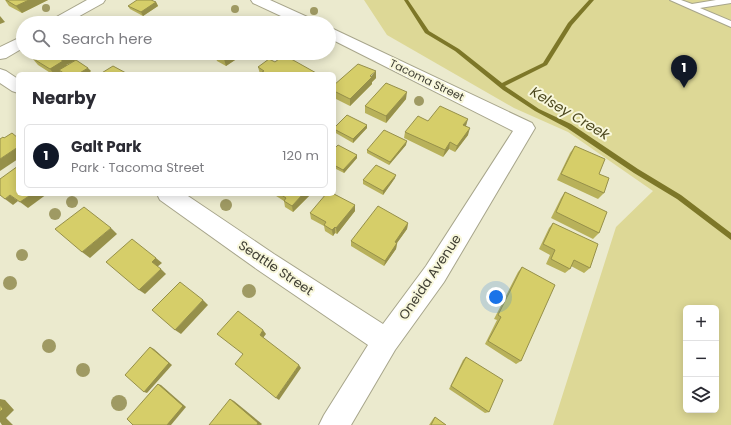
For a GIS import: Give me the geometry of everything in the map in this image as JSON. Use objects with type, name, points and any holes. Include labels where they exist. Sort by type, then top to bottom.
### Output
[{"type":"street","points":[[69,16],[98,0]]},
{"type":"street","points":[[258,0],[293,16]]},
{"type":"street","name":"Tacoma Street","points":[[336,35],[525,128]]},
{"type":"street","points":[[0,54],[16,45]]},
{"type":"street","points":[[0,76],[16,86]]},
{"type":"street","name":"Oneida Avenue","points":[[334,425],[386,341],[435,274],[525,128]]},
{"type":"street","name":"Seattle Street","points":[[171,196],[266,262],[386,341]]},
{"type":"lane","points":[[674,0],[731,24]]},
{"type":"lane","points":[[691,7],[731,0]]},
{"type":"shaded area","points":[[364,0],[731,0],[731,425],[553,425],[616,227],[653,191],[568,132],[514,108],[387,35]]},
{"type":"building","points":[[6,0],[29,0],[16,6]]},
{"type":"building","points":[[137,0],[151,0],[156,2],[141,12],[128,6]]},
{"type":"building","points":[[35,60],[63,61],[50,69]]},
{"type":"building","points":[[76,60],[88,68],[81,72],[62,72],[59,70]]},
{"type":"building","points":[[268,60],[275,62],[278,60],[293,60],[314,72],[262,72],[264,71],[258,67]]},
{"type":"building","points":[[358,64],[376,71],[350,99],[336,92],[336,83]]},
{"type":"building","points":[[113,66],[124,72],[103,72]]},
{"type":"building","points":[[386,83],[407,92],[386,116],[365,106]]},
{"type":"building","points":[[440,106],[468,119],[463,125],[470,128],[457,146],[450,142],[445,150],[405,132],[418,116],[428,121]]},
{"type":"building","points":[[347,115],[367,125],[353,139],[336,130],[336,126]]},
{"type":"building","points":[[384,130],[407,141],[390,162],[367,150]]},
{"type":"building","points":[[12,133],[16,136],[16,148],[0,159],[0,139],[3,137],[4,138]]},
{"type":"building","points":[[338,145],[357,155],[343,170],[336,166],[336,147]]},
{"type":"building","points":[[575,146],[605,159],[599,174],[609,178],[604,193],[561,174]]},
{"type":"building","points":[[376,165],[396,175],[383,191],[363,180]]},
{"type":"building","points":[[16,167],[16,196],[29,196],[20,202],[10,195],[5,199],[0,195],[0,179]]},
{"type":"building","points":[[565,192],[607,212],[599,233],[556,212]]},
{"type":"building","points":[[336,195],[355,205],[336,228],[335,227],[332,230],[324,225],[326,222],[310,213],[324,196]]},
{"type":"building","points":[[283,196],[301,196],[292,206],[284,201],[286,198]]},
{"type":"building","points":[[378,206],[408,223],[395,242],[397,243],[385,261],[351,241]]},
{"type":"building","points":[[84,207],[111,228],[82,252],[55,229]]},
{"type":"building","points":[[553,223],[598,244],[590,268],[574,260],[570,269],[551,259],[555,250],[543,244]]},
{"type":"building","points":[[132,239],[156,258],[152,262],[161,269],[139,290],[106,262]]},
{"type":"building","points":[[522,267],[555,285],[521,361],[488,341],[501,317],[498,315]]},
{"type":"building","points":[[180,282],[203,300],[175,330],[152,310]]},
{"type":"building","points":[[238,311],[263,330],[260,335],[299,365],[276,398],[235,364],[243,354],[217,334]]},
{"type":"building","points":[[150,347],[169,363],[144,392],[125,375]]},
{"type":"building","points":[[466,357],[503,380],[489,412],[451,386]]},
{"type":"building","points":[[158,384],[183,406],[167,425],[133,425],[127,419]]},
{"type":"building","points":[[230,399],[258,423],[257,425],[209,425]]},
{"type":"building","points":[[0,405],[3,409],[0,412]]},
{"type":"building","points":[[435,417],[446,425],[431,425]]},
{"type":"waterway","name":"Kelsey Creek","points":[[406,0],[427,32],[457,50],[501,86]]},
{"type":"waterway","points":[[501,86],[545,64],[570,24],[592,0]]},
{"type":"waterway","name":"Kelsey Creek","points":[[501,86],[537,110],[569,126],[636,171],[679,197],[731,237]]},
{"type":"place","name":"Galt Park","points":[[684,88]]}]
